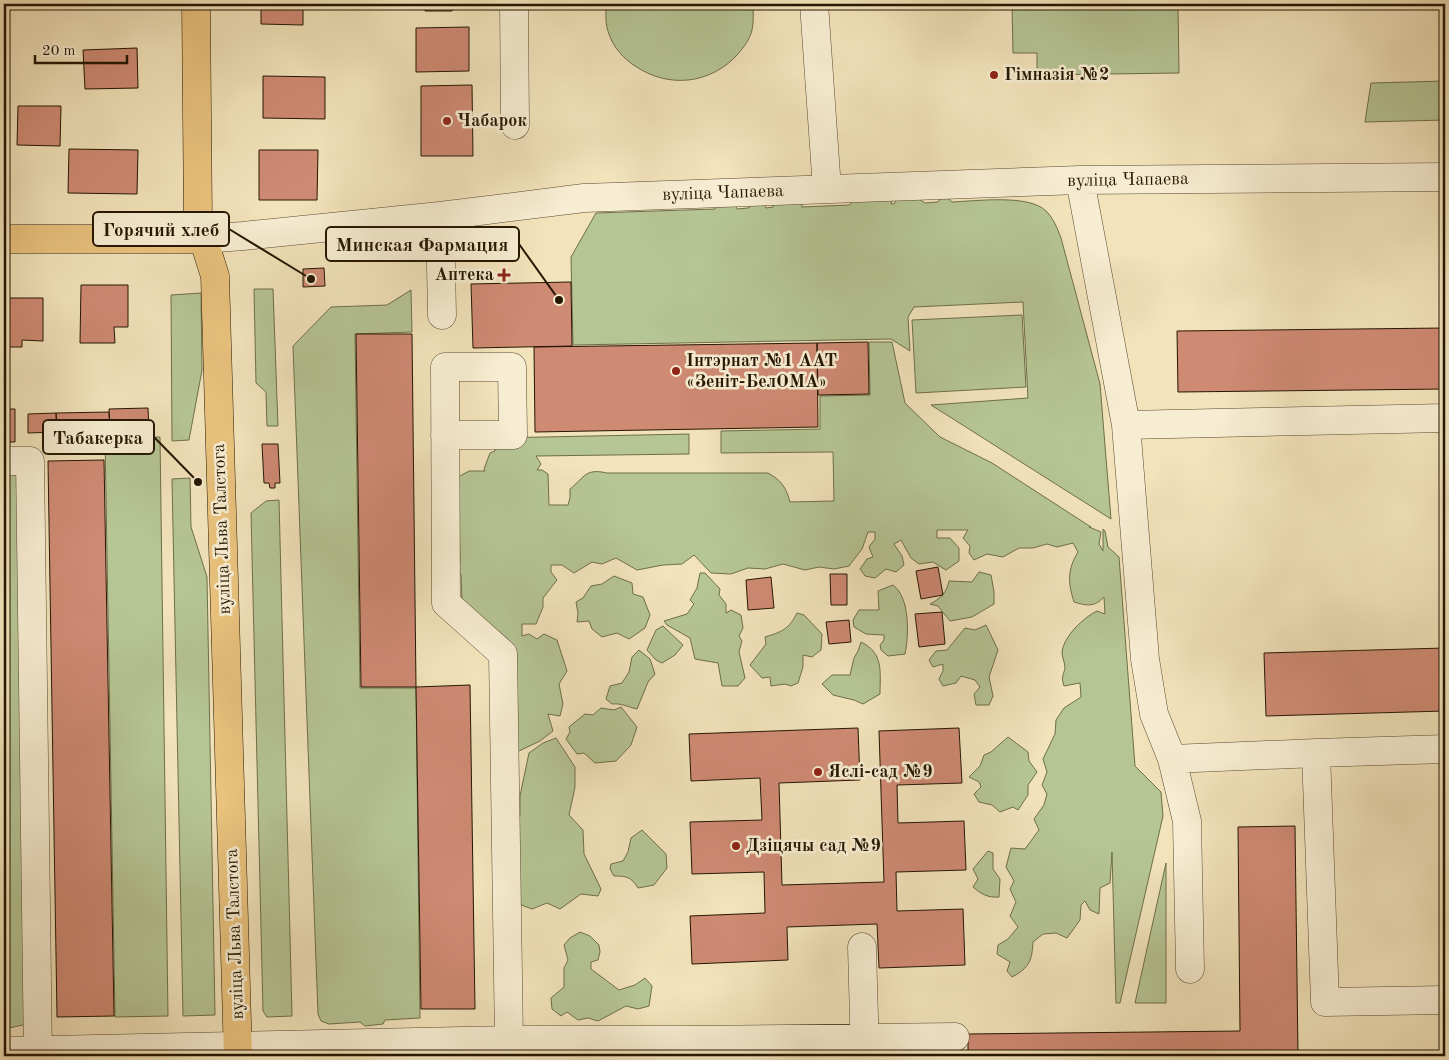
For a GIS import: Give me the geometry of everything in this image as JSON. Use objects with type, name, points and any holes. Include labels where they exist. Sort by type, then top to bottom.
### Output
[{"type":"main road","name":"вуліца Льва Талстога","points":[[196,4],[198,222],[215,276],[238,1051]]},
{"type":"main road","name":"вуліца Чапаева","points":[[4,238],[204,238]]},
{"type":"street","points":[[514,4],[515,125]]},
{"type":"street","points":[[814,4],[827,189]]},
{"type":"street","name":"вуліца Чапаева","points":[[204,238],[243,236],[440,216],[584,198],[1080,180],[1445,177]]},
{"type":"street","points":[[1080,180],[1126,425],[1145,659],[1154,714],[1172,759],[1187,822],[1190,969]]},
{"type":"street","points":[[440,216],[442,315]]},
{"type":"street","points":[[1126,425],[1445,418]]},
{"type":"street","points":[[444,435],[446,603],[502,654],[509,1040]]},
{"type":"street","points":[[4,461],[30,461],[38,1053]]},
{"type":"street","points":[[1172,759],[1445,749]]},
{"type":"street","points":[[1316,753],[1325,1002],[1445,1000]]},
{"type":"street","points":[[862,948],[865,1047]]},
{"type":"street","points":[[4,1050],[38,1053],[445,1049],[509,1040],[691,1048],[865,1047],[955,1036]]},
{"type":"green space","points":[[606,4],[753,4],[753,27],[745,46],[727,64],[715,72],[689,80],[662,78],[635,66],[616,48],[608,31]]},
{"type":"green space","points":[[1012,4],[1178,4],[1179,73],[1037,75],[1037,53],[1013,53]]},
{"type":"green space","points":[[1445,81],[1445,120],[1365,122],[1371,83]]},
{"type":"green space","points":[[900,192],[908,192],[925,203],[938,202],[943,194],[952,202],[1015,200],[1028,202],[1046,211],[1051,217],[1061,238],[1100,384],[1111,519],[931,405],[1028,398],[1023,302],[914,307],[908,317],[910,351],[891,339],[573,345],[571,257],[596,213],[715,209],[718,204],[735,204],[737,209],[748,208],[759,200],[763,201],[766,208],[773,207],[772,201],[802,203],[802,207],[849,205],[860,195],[895,193],[891,204],[894,204]]},
{"type":"green space","points":[[254,289],[273,289],[278,426],[267,426],[266,392],[256,383]]},
{"type":"green space","points":[[411,290],[412,332],[355,334],[360,688],[416,688],[420,1018],[385,1020],[383,1024],[365,1026],[360,1022],[329,1024],[321,1021],[318,1014],[293,346],[331,307],[387,305]]},
{"type":"green space","points":[[201,293],[202,370],[189,440],[172,441],[171,295]]},
{"type":"green space","points":[[1022,315],[1026,387],[916,393],[912,320]]},
{"type":"green space","points":[[869,342],[892,342],[905,403],[940,437],[992,463],[1091,527],[1089,527],[1101,532],[1099,544],[1103,551],[1103,529],[1108,547],[1119,557],[1135,766],[1161,792],[1163,816],[1120,1003],[1116,1003],[1112,852],[1110,883],[1100,888],[1099,914],[1090,910],[1085,901],[1081,905],[1080,920],[1067,938],[1056,933],[1043,934],[1033,942],[1029,963],[1012,977],[1007,971],[1010,962],[997,954],[998,945],[1008,939],[1018,927],[1010,916],[1016,902],[1010,889],[1014,881],[1006,867],[1011,848],[1025,849],[1039,830],[1034,819],[1044,805],[1047,794],[1042,785],[1047,772],[1043,759],[1055,734],[1056,720],[1064,708],[1081,697],[1080,683],[1064,686],[1062,678],[1065,668],[1062,652],[1070,634],[1086,618],[1097,611],[1105,614],[1104,597],[1097,603],[1090,605],[1074,602],[1070,571],[1078,552],[1073,543],[1057,547],[1047,544],[1033,548],[1019,548],[1003,557],[987,554],[974,560],[969,553],[970,546],[963,538],[968,530],[937,530],[937,538],[950,538],[959,548],[959,561],[946,570],[933,562],[919,564],[911,558],[901,540],[894,544],[902,556],[904,565],[896,572],[886,569],[875,578],[865,576],[860,569],[867,559],[873,557],[869,547],[875,539],[875,532],[868,532],[862,549],[849,566],[834,569],[819,567],[805,570],[783,564],[765,569],[748,568],[731,574],[711,573],[694,555],[682,564],[663,565],[637,570],[616,558],[602,564],[592,562],[574,573],[562,565],[551,565],[551,572],[557,580],[543,598],[543,607],[536,624],[522,624],[522,636],[529,634],[537,639],[544,634],[557,640],[567,671],[559,684],[563,704],[560,716],[548,714],[553,731],[540,741],[519,751],[513,747],[514,699],[462,602],[461,575],[458,570],[460,561],[458,477],[469,471],[485,471],[490,453],[495,451],[495,438],[689,434],[689,454],[536,456],[541,464],[537,470],[542,470],[548,474],[549,505],[568,505],[570,489],[586,475],[594,472],[768,473],[782,484],[790,502],[834,501],[833,452],[721,453],[721,431],[820,429],[820,396],[870,395]]},
{"type":"green space","points":[[160,437],[168,1016],[115,1017],[105,438]]},
{"type":"green space","points":[[21,456],[24,1021],[23,1025],[4,1029],[4,463]]},
{"type":"green space","points":[[190,478],[191,527],[207,577],[215,1015],[183,1016],[172,479]]},
{"type":"green space","points":[[279,500],[292,1016],[267,1017],[263,1011],[251,513],[266,501]]},
{"type":"green space","points":[[979,572],[991,575],[994,604],[972,617],[950,621],[938,606],[930,604],[937,600],[947,589],[949,581],[972,582]]},
{"type":"green space","points":[[700,573],[705,573],[720,589],[719,595],[726,604],[726,613],[731,610],[741,615],[743,628],[739,636],[742,641],[739,652],[745,678],[738,686],[722,686],[718,663],[695,659],[690,638],[667,625],[664,621],[687,614],[694,604],[690,600],[697,588]]},
{"type":"green space","points":[[614,576],[632,583],[633,594],[643,597],[650,615],[645,628],[629,639],[617,633],[602,637],[592,629],[589,621],[577,622],[576,602],[583,598],[591,586],[602,584]]},
{"type":"green space","points":[[893,585],[903,598],[907,617],[907,637],[905,654],[888,656],[881,650],[880,645],[884,640],[884,635],[866,634],[854,627],[853,620],[859,610],[879,610],[878,591]]},
{"type":"green space","points":[[797,613],[804,615],[822,634],[821,650],[812,657],[803,655],[803,667],[798,683],[791,686],[785,684],[771,686],[770,677],[762,678],[750,665],[766,644],[765,637],[784,629],[791,623]]},
{"type":"green space","points":[[986,625],[998,650],[989,677],[993,696],[989,705],[976,705],[974,694],[980,687],[975,680],[961,676],[956,683],[943,686],[939,679],[943,671],[943,664],[933,667],[929,660],[936,651],[947,650],[965,628],[975,630]]},
{"type":"green space","points":[[663,626],[683,645],[675,655],[662,663],[656,660],[647,650],[656,630]]},
{"type":"green space","points":[[861,642],[874,652],[880,671],[880,694],[863,704],[833,695],[822,684],[832,675],[850,675],[854,658]]},
{"type":"green space","points":[[639,650],[650,659],[655,674],[648,682],[637,709],[612,704],[606,699],[610,686],[622,683],[629,672],[632,657]]},
{"type":"green space","points":[[621,707],[637,727],[631,745],[616,761],[595,763],[584,753],[577,754],[566,739],[570,732],[569,727],[585,714],[593,715],[601,708],[614,710]]},
{"type":"green space","points":[[1008,737],[1028,752],[1029,761],[1037,772],[1028,785],[1028,795],[1018,810],[1013,807],[1000,812],[992,805],[979,802],[974,794],[981,787],[979,782],[969,777],[980,766],[984,755],[991,752]]},
{"type":"green space","points":[[556,738],[575,767],[575,787],[569,815],[583,830],[584,854],[601,889],[598,896],[581,894],[560,909],[547,903],[532,909],[521,905],[517,888],[520,796],[529,753],[543,743]]},
{"type":"green space","points":[[642,830],[666,854],[667,868],[654,885],[638,888],[628,878],[614,876],[610,869],[611,864],[623,861],[628,852],[631,838]]},
{"type":"green space","points":[[988,851],[993,853],[993,869],[1000,879],[999,897],[985,895],[973,887],[978,879],[973,869]]},
{"type":"green space","points":[[1166,863],[1166,1003],[1135,1003]]},
{"type":"green space","points":[[580,932],[590,936],[599,945],[598,960],[591,962],[591,969],[619,990],[635,985],[645,978],[652,986],[649,1006],[638,1009],[626,1006],[598,1021],[588,1018],[578,1020],[567,1012],[561,1016],[552,1009],[551,998],[564,987],[564,968],[568,960],[564,945],[570,938]]},
{"type":"building","points":[[261,4],[303,4],[303,25],[261,24]]},
{"type":"building","points":[[425,4],[452,4],[452,11],[425,11]]},
{"type":"building","points":[[1180,4],[1419,4],[1180,6]]},
{"type":"building","points":[[469,27],[469,71],[416,72],[416,28]]},
{"type":"building","points":[[137,48],[138,88],[85,89],[83,50]]},
{"type":"building","points":[[263,76],[325,77],[325,119],[263,118]]},
{"type":"building","name":"Чабарок","points":[[472,85],[473,156],[421,156],[421,86]]},
{"type":"building","points":[[18,106],[61,106],[60,146],[17,145]]},
{"type":"building","points":[[69,149],[138,150],[137,194],[68,193]]},
{"type":"building","points":[[259,150],[318,150],[317,200],[259,200]]},
{"type":"building","points":[[324,268],[325,286],[303,287],[303,269]]},
{"type":"building","points":[[571,282],[572,346],[473,348],[471,284]]},
{"type":"building","points":[[81,285],[128,285],[128,327],[114,327],[115,343],[80,343]]},
{"type":"building","points":[[4,298],[43,298],[43,341],[22,340],[22,347],[4,347]]},
{"type":"building","points":[[1445,328],[1445,389],[1178,392],[1177,331]]},
{"type":"building","points":[[356,334],[412,334],[416,687],[361,687]]},
{"type":"building","points":[[868,342],[869,394],[818,395],[817,343]]},
{"type":"building","name":"Інтэрнат №1 ААТ «Зеніт-БелОМА»","points":[[817,343],[818,427],[535,432],[534,347]]},
{"type":"building","points":[[148,408],[149,430],[110,431],[109,409]]},
{"type":"building","points":[[4,409],[15,409],[15,442],[4,442]]},
{"type":"building","points":[[109,412],[110,431],[57,432],[56,413]]},
{"type":"building","points":[[56,413],[57,432],[28,433],[28,414]]},
{"type":"building","points":[[262,444],[278,444],[280,483],[275,483],[275,488],[270,488],[269,483],[264,483]]},
{"type":"building","points":[[104,460],[114,1016],[57,1017],[48,461]]},
{"type":"building","points":[[938,567],[943,595],[921,599],[916,571]]},
{"type":"building","points":[[830,574],[847,574],[847,605],[831,605]]},
{"type":"building","points":[[771,577],[774,608],[748,610],[746,580]]},
{"type":"building","points":[[942,612],[945,644],[919,647],[915,614]]},
{"type":"building","points":[[849,620],[851,642],[829,644],[826,622]]},
{"type":"building","points":[[1445,648],[1445,711],[1266,716],[1264,653]]},
{"type":"building","points":[[470,685],[475,1009],[421,1009],[416,687]]},
{"type":"building","name":"Дзіцячы сад №9","points":[[858,728],[860,780],[779,783],[782,885],[884,882],[879,731],[959,728],[962,783],[897,785],[898,823],[964,821],[966,870],[896,872],[897,911],[963,909],[965,965],[879,968],[877,924],[787,927],[788,960],[692,964],[690,916],[765,913],[764,872],[692,874],[690,822],[762,820],[760,778],[691,781],[689,734]]},
{"type":"building","points":[[1295,826],[1298,1056],[968,1056],[968,1034],[1240,1031],[1238,827]]},
{"type":"place","name":"Гімназія №2","points":[[994,75]]},
{"type":"place","name":"Чабарок","points":[[447,121]]},
{"type":"place","name":"Аптека","points":[[504,275]]},
{"type":"place","name":"Горячий хлеб","points":[[311,279]]},
{"type":"place","name":"Минская Фармация","points":[[559,300]]},
{"type":"place","name":"Інтэрнат №1 ААТ «Зеніт-БелОМА»","points":[[676,371]]},
{"type":"place","name":"Табакерка","points":[[198,482]]},
{"type":"place","name":"Яслі-сад №9","points":[[818,772]]},
{"type":"place","name":"Дзіцячы сад №9","points":[[736,846]]}]
